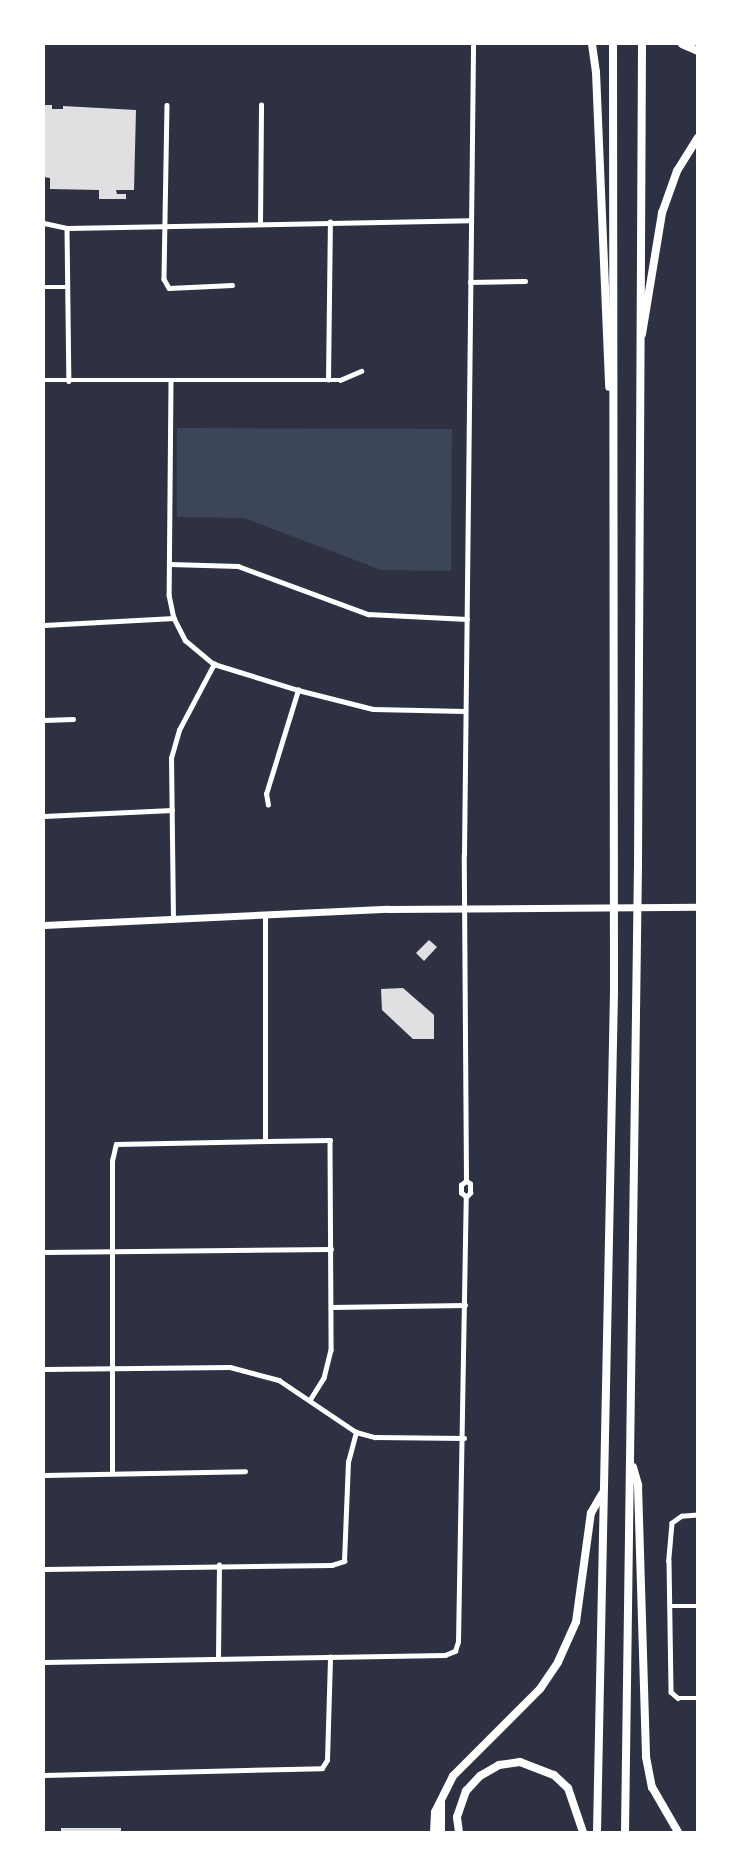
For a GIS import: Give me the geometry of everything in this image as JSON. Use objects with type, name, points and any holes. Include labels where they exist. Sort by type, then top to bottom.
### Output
[{"type":"highway","points":[[592,44],[596,72],[606,377],[612,403]]},
{"type":"highway","points":[[597,1833],[614,992],[613,44]]},
{"type":"highway","points":[[625,1833],[631,1457],[642,44]]},
{"type":"highway","points":[[682,44],[698,51]]},
{"type":"highway","points":[[640,341],[648,318],[662,213],[677,171],[698,138]]},
{"type":"highway","points":[[631,1457],[638,1485],[646,1757],[652,1787],[678,1833]]},
{"type":"highway","points":[[434,1833],[435,1812],[466,1760],[540,1689],[558,1662],[576,1622],[591,1513],[603,1494]]},
{"type":"highway","points":[[459,1833],[457,1817],[466,1791],[480,1776],[499,1765],[520,1762],[546,1771],[568,1788],[583,1833]]},
{"type":"highway","points":[[441,1833],[442,1797]]},
{"type":"main road","points":[[44,925],[465,908],[698,907]]},
{"type":"street","points":[[44,1662],[445,1655],[455,1651],[458,1642],[464,1438],[466,1197],[461,1193],[461,1185],[466,1181],[465,711],[473,44]]},
{"type":"street","points":[[166,105],[164,279],[169,288],[232,285]]},
{"type":"street","points":[[260,224],[261,105]]},
{"type":"street","points":[[44,223],[67,228],[470,220]]},
{"type":"street","points":[[328,380],[330,222]]},
{"type":"street","points":[[67,228],[69,381]]},
{"type":"street","points":[[470,282],[525,281]]},
{"type":"street","points":[[44,287],[68,286]]},
{"type":"street","points":[[44,380],[328,380],[351,377],[361,371]]},
{"type":"street","points":[[171,381],[169,595],[174,618],[185,640],[214,664],[298,690],[373,709],[465,711]]},
{"type":"street","points":[[170,564],[238,566],[368,614],[467,619]]},
{"type":"street","points":[[44,625],[174,618]]},
{"type":"street","points":[[173,920],[171,758],[179,730],[214,664]]},
{"type":"street","points":[[268,806],[266,794],[298,690]]},
{"type":"street","points":[[44,720],[74,719]]},
{"type":"street","points":[[44,816],[172,810]]},
{"type":"street","points":[[265,1141],[266,916]]},
{"type":"street","points":[[112,1473],[114,1368],[112,1161],[116,1144],[330,1140],[330,1358],[311,1399]]},
{"type":"street","points":[[44,1252],[331,1249]]},
{"type":"street","points":[[331,1306],[465,1305]]},
{"type":"street","points":[[44,1368],[230,1367],[279,1380],[311,1399],[356,1432],[375,1437],[464,1438]]},
{"type":"street","points":[[44,1569],[332,1565],[344,1561],[348,1462],[356,1432]]},
{"type":"street","points":[[44,1475],[245,1471]]},
{"type":"street","points":[[698,1515],[678,1517],[670,1527],[671,1692],[678,1698],[698,1698]]},
{"type":"street","points":[[218,1659],[219,1565]]},
{"type":"street","points":[[670,1606],[698,1606]]},
{"type":"street","points":[[44,1775],[322,1768],[327,1760],[330,1657]]},
{"type":"shaded area","points":[[177,428],[452,429],[451,571],[381,570],[244,518],[177,517]]},
{"type":"building","points":[[44,105],[52,105],[52,109],[63,109],[63,106],[136,110],[134,190],[116,190],[117,194],[126,194],[126,199],[99,199],[99,190],[50,189],[50,178],[44,177]]},
{"type":"building","points":[[429,940],[437,947],[424,961],[416,953]]},
{"type":"building","points":[[403,988],[434,1015],[434,1039],[413,1039],[382,1010],[381,989]]},
{"type":"building","points":[[61,1828],[121,1828],[121,1832],[61,1832]]}]
